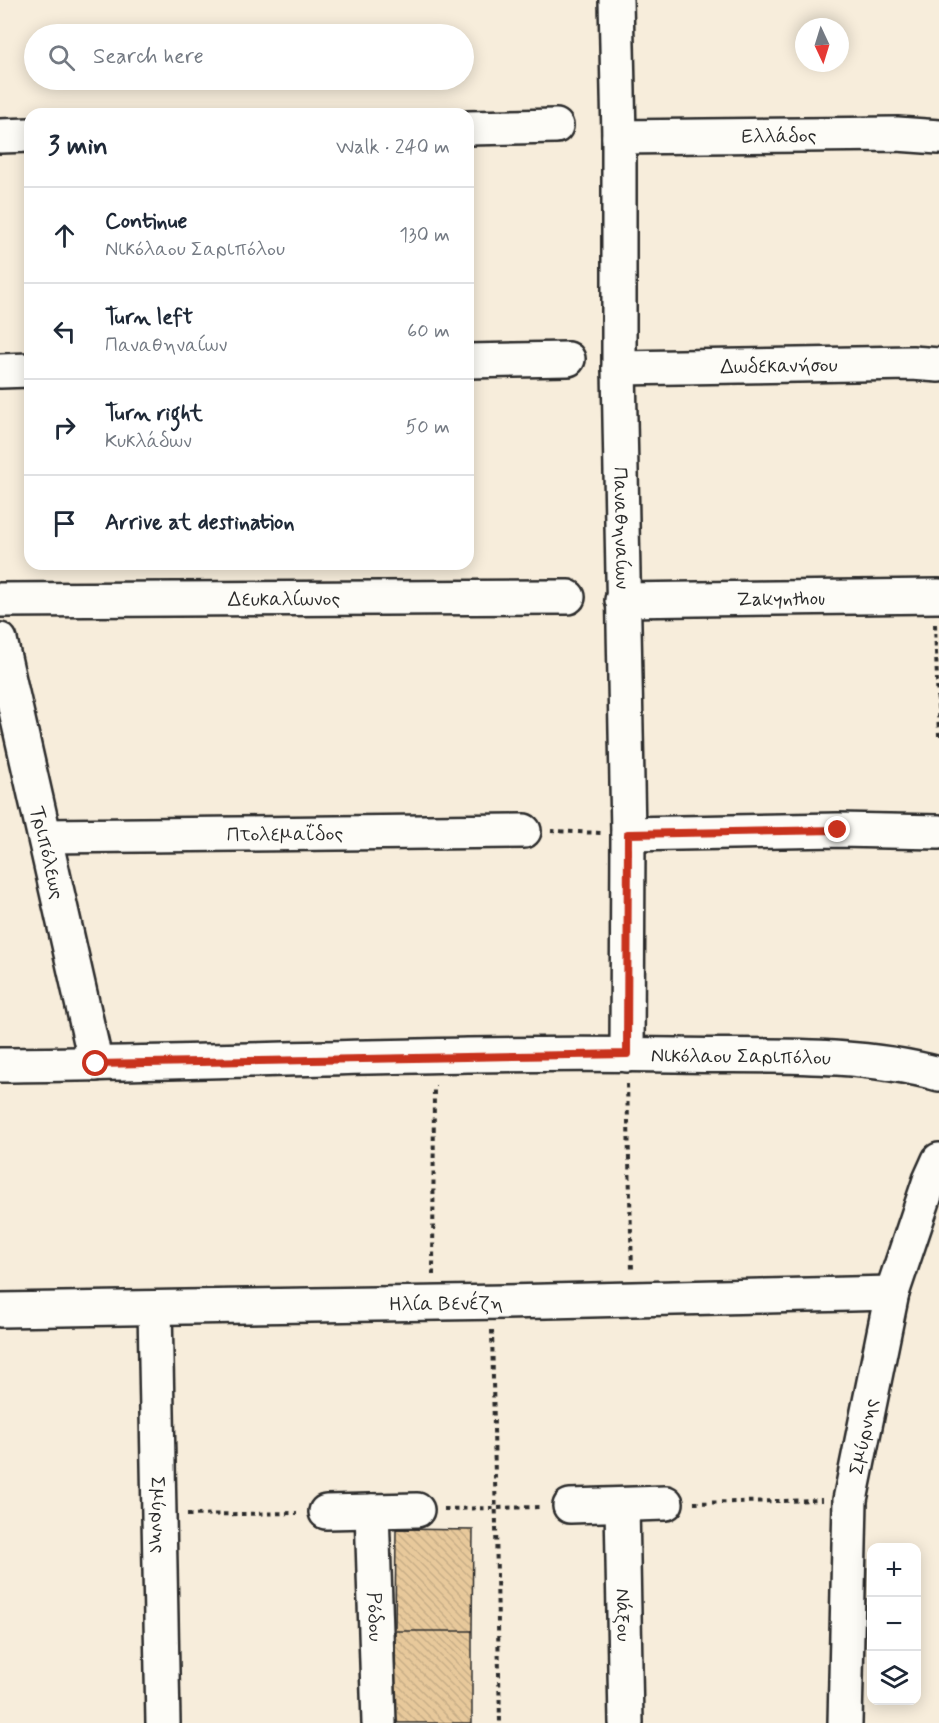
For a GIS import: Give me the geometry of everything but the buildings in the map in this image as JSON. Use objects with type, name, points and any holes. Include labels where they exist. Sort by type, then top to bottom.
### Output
[{"type":"street","name":"Παναθηναίων","points":[[616,0],[622,600],[628,834],[627,1054]]},
{"type":"street","points":[[474,128],[556,126]]},
{"type":"street","name":"Ελλάδος","points":[[619,137],[897,134],[939,137]]},
{"type":"street","points":[[0,136],[24,135]]},
{"type":"street","points":[[474,361],[568,358]]},
{"type":"street","name":"Δωδεκανήσου","points":[[619,368],[912,363],[939,365]]},
{"type":"street","points":[[0,371],[24,370]]},
{"type":"street","name":"Zakynthou","points":[[622,600],[936,596]]},
{"type":"street","name":"Δευκαλίωνος","points":[[0,600],[568,597]]},
{"type":"street","name":"Τριπόλεως","points":[[0,640],[96,1064]]},
{"type":"street","points":[[628,834],[838,830],[939,831]]},
{"type":"street","name":"Πτολεμαΐδος","points":[[45,836],[524,831]]},
{"type":"street","name":"Νικόλαου Σαριπόλου","points":[[0,1065],[627,1054],[888,1062],[939,1074]]},
{"type":"street","name":"Σμύρνης","points":[[845,1723],[850,1500],[892,1293],[930,1180],[939,1161]]},
{"type":"street","name":"Ηλία Βενέζη","points":[[0,1310],[892,1293]]},
{"type":"street","name":"Σμύρνης","points":[[155,1308],[163,1723]]},
{"type":"street","points":[[570,1506],[666,1503]]},
{"type":"street","name":"Νάξου","points":[[622,1505],[626,1723]]},
{"type":"street","points":[[326,1512],[417,1510]]},
{"type":"street","name":"Ρόδου","points":[[372,1511],[379,1723]]},
{"type":"path","points":[[936,596],[939,736]]},
{"type":"path","points":[[524,831],[628,834]]},
{"type":"path","points":[[627,1054],[633,1299]]},
{"type":"path","points":[[433,1303],[434,1057]]},
{"type":"path","points":[[491,1302],[500,1723]]},
{"type":"path","points":[[666,1503],[850,1500]]},
{"type":"path","points":[[417,1510],[570,1506]]},
{"type":"path","points":[[160,1515],[326,1512]]},
{"type":"route","points":[[96,1064],[627,1054],[628,834],[838,830]]}]
